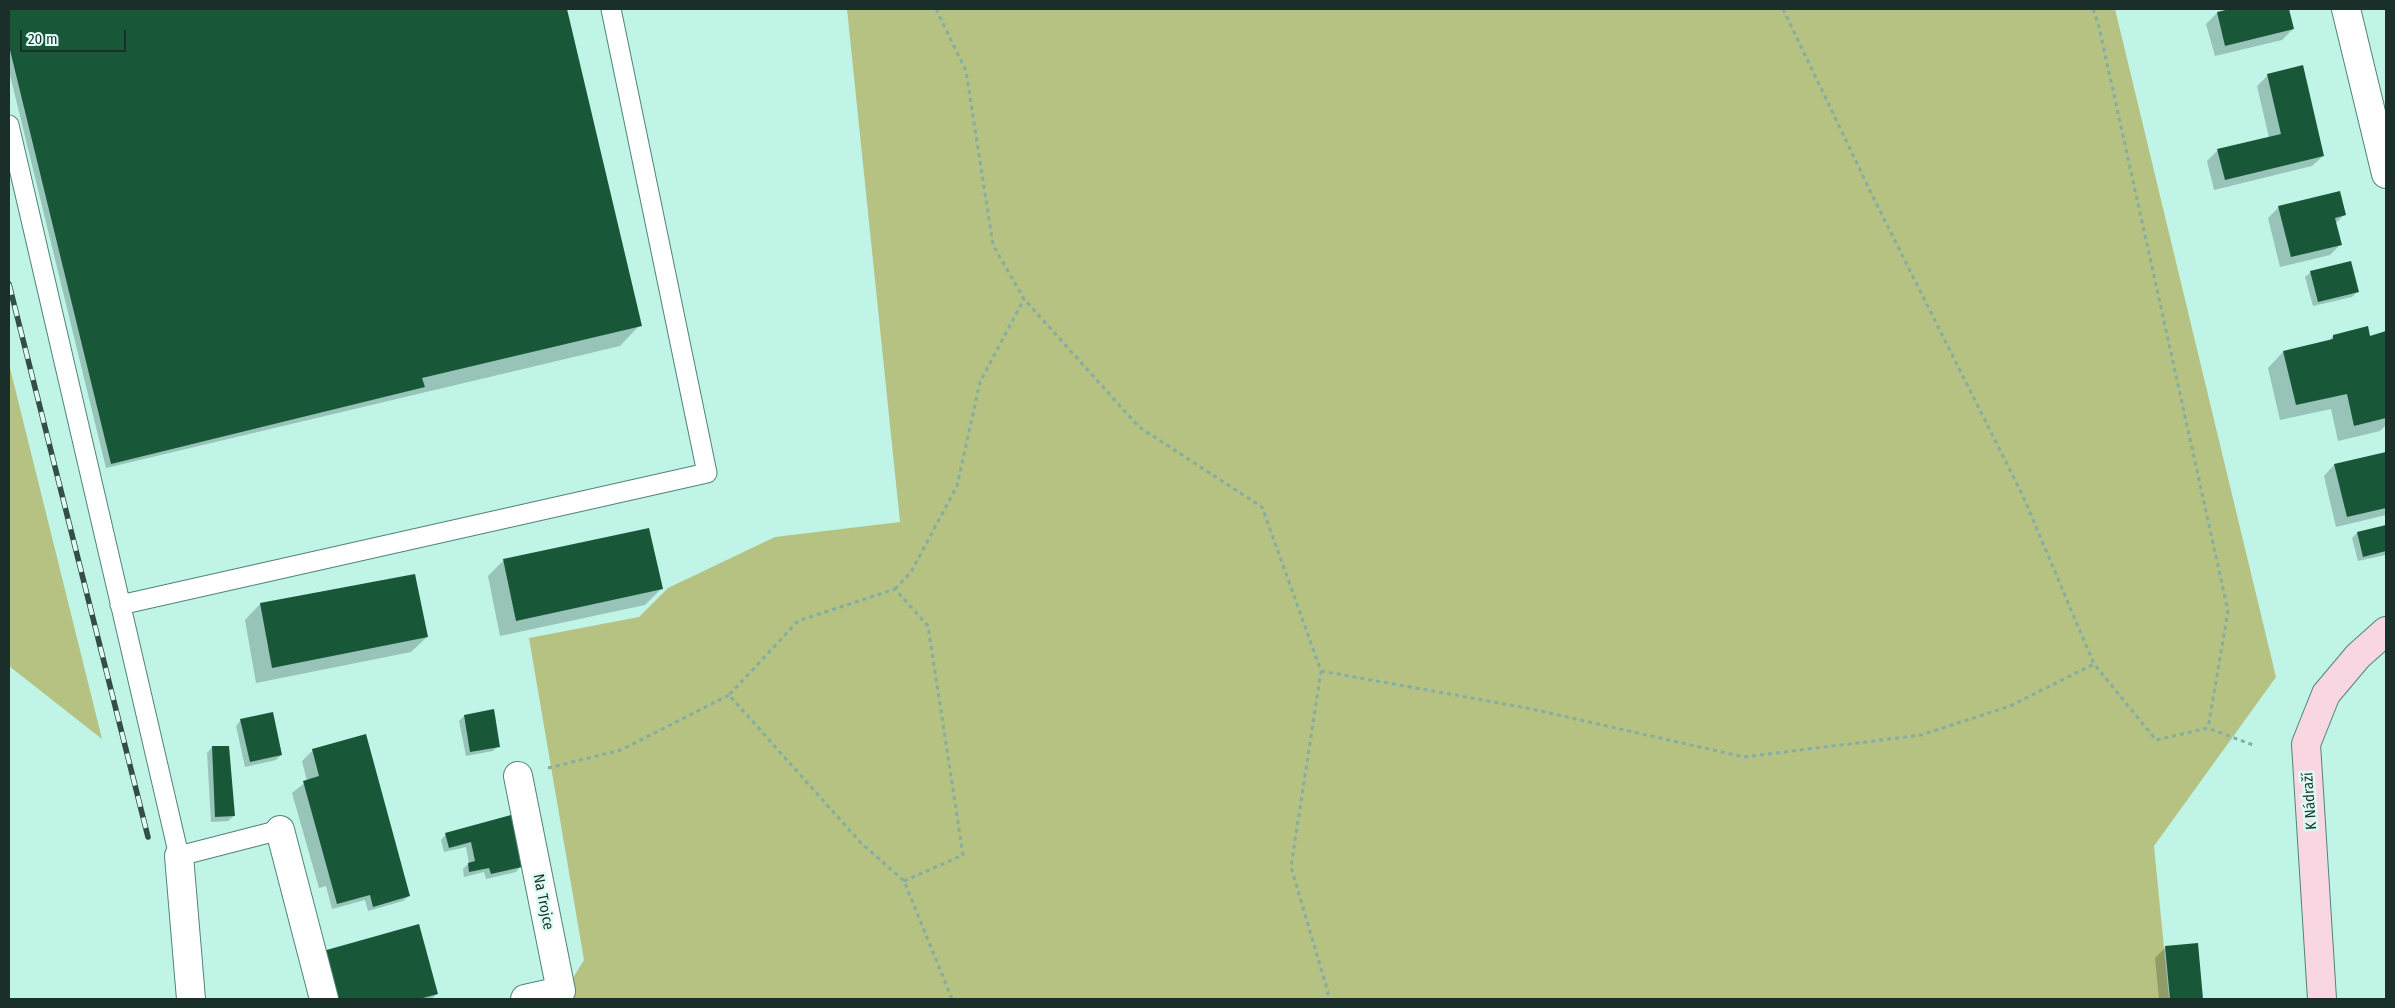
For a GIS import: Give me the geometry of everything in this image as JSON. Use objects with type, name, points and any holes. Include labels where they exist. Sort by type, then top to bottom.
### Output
[{"type":"main road","name":"K Nádraží","points":[[2322,999],[2306,744],[2326,694],[2358,656],[2386,631]]},
{"type":"street","points":[[2346,9],[2386,174]]},
{"type":"street","name":"Na Trojce","points":[[518,776],[561,991],[524,999]]},
{"type":"street","points":[[280,830],[324,999]]},
{"type":"street","points":[[179,856],[191,999]]},
{"type":"lane","points":[[120,605],[707,473],[611,9]]},
{"type":"lane","points":[[9,125],[179,856],[280,830]]},
{"type":"path","points":[[936,9],[966,71],[993,245],[1024,299],[1138,427],[1262,507],[1321,671],[1290,866],[1328,992],[1327,999]]},
{"type":"path","points":[[1783,9],[1875,201],[2023,496],[2094,664],[2156,740],[2208,728],[2253,744]]},
{"type":"path","points":[[2093,9],[2099,28],[2228,611],[2208,728]]},
{"type":"path","points":[[518,776],[621,750],[729,694],[798,621],[895,589],[911,572],[957,486],[980,382],[1024,299]]},
{"type":"path","points":[[895,589],[928,626],[963,854],[904,881]]},
{"type":"path","points":[[1321,671],[1527,708],[1744,757],[1921,735],[2010,706],[2094,664]]},
{"type":"path","points":[[729,694],[861,843],[904,881],[952,999]]},
{"type":"green space","points":[[847,9],[2115,9],[2276,677],[2154,846],[2169,999],[560,999],[584,960],[529,638],[639,617],[668,588],[775,537],[900,522]]},
{"type":"green space","points":[[9,364],[102,739],[9,666]]},
{"type":"building","points":[[9,9],[567,9],[642,326],[422,378],[425,387],[111,464],[9,46]]},
{"type":"building","points":[[2230,9],[2289,9],[2294,29],[2225,46],[2217,12]]},
{"type":"building","points":[[2303,65],[2324,156],[2225,180],[2217,149],[2281,134],[2267,74]]},
{"type":"building","points":[[2340,191],[2346,215],[2335,218],[2342,245],[2291,257],[2278,206]]},
{"type":"building","points":[[2351,261],[2359,292],[2318,302],[2310,271]]},
{"type":"building","points":[[2368,326],[2370,336],[2386,331],[2386,418],[2354,426],[2347,394],[2296,405],[2283,351],[2333,339],[2333,335]]},
{"type":"building","points":[[2386,452],[2386,508],[2347,517],[2334,464]]},
{"type":"building","points":[[2386,525],[2386,551],[2363,557],[2357,532]]},
{"type":"building","points":[[649,528],[663,589],[516,621],[503,559]]},
{"type":"building","points":[[415,574],[428,637],[272,668],[260,603]]},
{"type":"building","points":[[494,709],[500,747],[470,752],[464,715]]},
{"type":"building","points":[[273,712],[282,755],[250,762],[240,719]]},
{"type":"building","points":[[366,734],[410,896],[373,907],[370,895],[337,904],[303,781],[319,776],[312,749]]},
{"type":"building","points":[[212,746],[229,746],[235,816],[215,817]]},
{"type":"building","points":[[511,815],[522,867],[491,874],[489,868],[469,872],[468,863],[475,861],[471,842],[449,848],[445,833]]},
{"type":"building","points":[[419,924],[438,994],[419,999],[337,999],[323,951]]},
{"type":"building","points":[[2198,943],[2203,999],[2170,999],[2165,946]]},
{"type":"railway","points":[[9,284],[148,837]]}]
